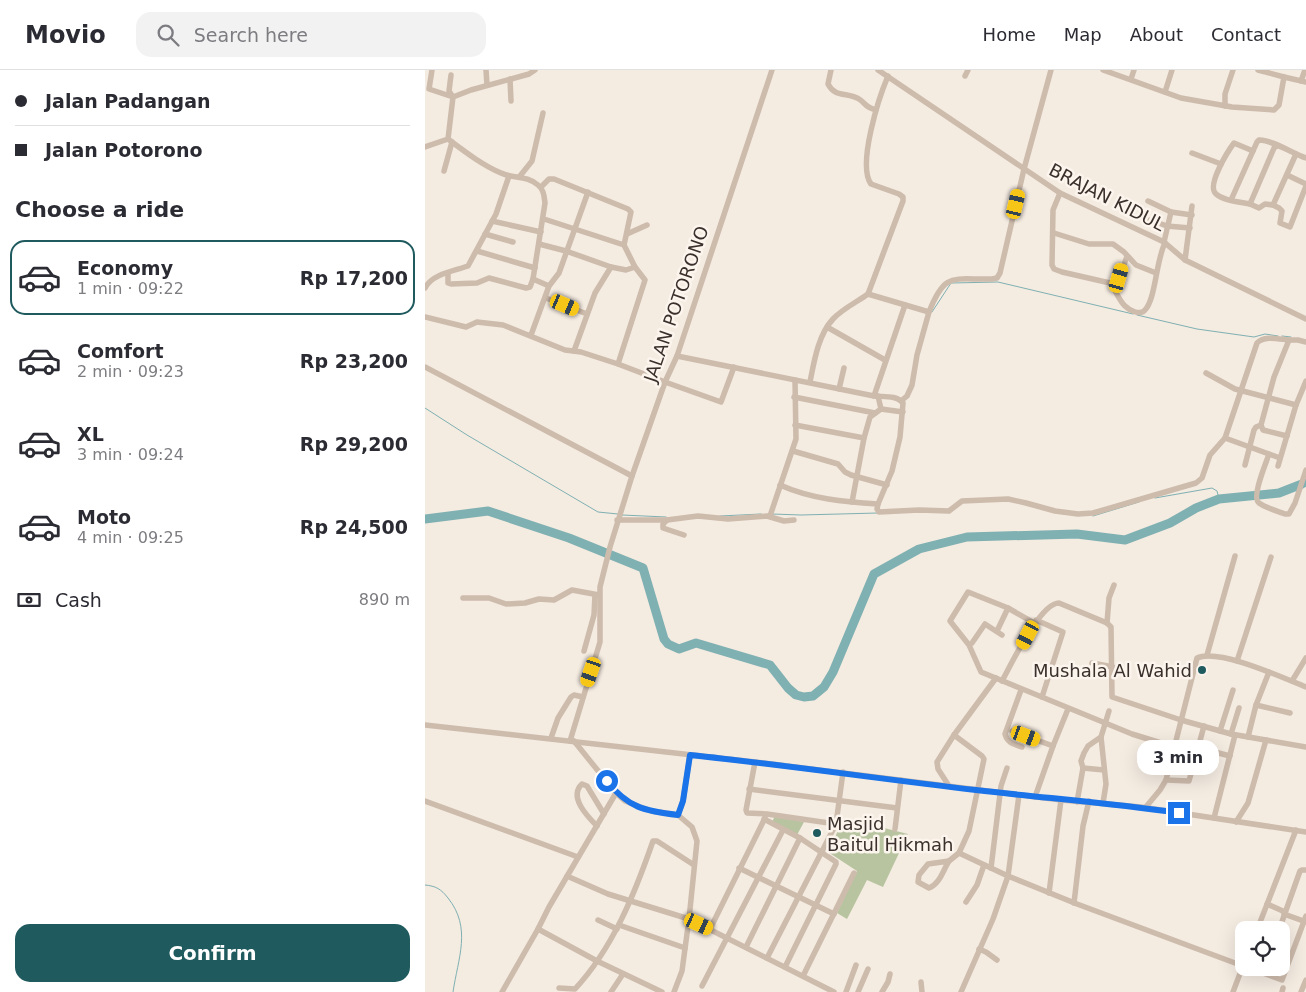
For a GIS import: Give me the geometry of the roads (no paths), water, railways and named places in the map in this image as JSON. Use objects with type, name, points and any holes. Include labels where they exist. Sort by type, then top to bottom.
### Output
[{"type":"street","points":[[432,70],[429,89],[453,97],[529,74],[535,70]]},
{"type":"street","points":[[487,70],[487,86]]},
{"type":"street","name":"JALAN POTORONO","points":[[597,595],[609,547],[631,476],[665,382],[677,356],[772,70]]},
{"type":"street","points":[[831,70],[828,84],[833,91],[860,100],[865,106],[876,110]]},
{"type":"street","name":"BRAJAN KIDUL","points":[[878,70],[1060,193],[1165,242],[1185,260],[1306,319]]},
{"type":"street","points":[[965,76],[968,70]]},
{"type":"street","points":[[901,401],[907,396],[912,385],[917,355],[929,312],[937,292],[947,282],[954,279],[992,279],[997,278],[1000,273],[1024,169],[1051,70]]},
{"type":"street","points":[[1103,70],[1181,98],[1225,106],[1274,110],[1279,106],[1284,77]]},
{"type":"street","points":[[1131,79],[1134,70]]},
{"type":"street","points":[[1165,92],[1172,70]]},
{"type":"street","points":[[1225,106],[1225,94],[1233,70]]},
{"type":"street","points":[[1258,70],[1269,71],[1303,82],[1305,70]]},
{"type":"street","points":[[444,171],[450,141],[453,97],[449,91],[451,76]]},
{"type":"street","points":[[809,382],[821,340],[827,327],[835,317],[868,294],[903,199],[899,194],[871,184],[867,176],[866,166],[876,110],[888,76]]},
{"type":"street","points":[[510,79],[511,100]]},
{"type":"street","points":[[520,176],[532,161],[543,113]]},
{"type":"street","points":[[1231,200],[1259,140],[1271,142],[1306,158]]},
{"type":"street","points":[[425,147],[450,141],[489,166],[509,176],[520,176],[533,182],[541,187],[544,193],[544,219],[531,285],[526,288],[489,278],[477,283],[451,284],[448,283],[448,274]]},
{"type":"street","points":[[1253,151],[1234,144],[1225,156],[1213,184],[1216,194],[1259,208],[1265,204],[1273,205],[1282,211],[1280,223],[1290,227],[1306,185],[1287,174]]},
{"type":"street","points":[[1250,204],[1274,148],[1277,146]]},
{"type":"street","points":[[1192,154],[1221,164]]},
{"type":"street","points":[[1273,205],[1296,154]]},
{"type":"street","points":[[425,288],[431,280],[468,266],[492,221],[509,176]]},
{"type":"street","points":[[541,187],[549,179],[554,179],[628,209],[631,216],[624,245],[635,267],[643,276],[644,282],[618,364]]},
{"type":"street","points":[[531,335],[549,286],[558,274],[588,192]]},
{"type":"street","points":[[1060,193],[1053,210],[1052,265],[1054,269],[1110,282],[1125,306],[1138,312],[1143,312],[1146,309],[1151,297],[1171,212]]},
{"type":"street","points":[[1148,201],[1171,212],[1192,215]]},
{"type":"street","points":[[1185,260],[1192,206]]},
{"type":"street","points":[[544,219],[624,245]]},
{"type":"street","points":[[1150,220],[1167,226],[1190,228]]},
{"type":"street","points":[[492,221],[541,232]]},
{"type":"street","points":[[627,234],[647,225]]},
{"type":"street","points":[[1054,233],[1089,244],[1113,244],[1124,252],[1136,265],[1156,273]]},
{"type":"street","points":[[485,234],[513,242]]},
{"type":"street","points":[[539,244],[566,251],[611,268],[626,270],[635,267]]},
{"type":"street","points":[[477,251],[535,268]]},
{"type":"street","points":[[1116,289],[1127,256]]},
{"type":"street","points":[[574,351],[597,290],[611,268]]},
{"type":"street","points":[[533,279],[549,286]]},
{"type":"street","points":[[868,294],[929,312]]},
{"type":"street","points":[[546,298],[587,314]]},
{"type":"street","points":[[881,409],[876,396],[885,360],[905,305]]},
{"type":"street","points":[[425,317],[466,327],[477,322],[501,325],[516,332],[531,335],[565,350],[581,352],[618,364],[722,402],[734,367]]},
{"type":"street","points":[[827,327],[885,360]]},
{"type":"street","points":[[677,356],[894,398],[901,401],[903,403],[903,412],[892,471],[878,504],[877,510],[879,512],[949,511],[962,501],[1013,499],[1055,511],[1093,513],[1200,481],[1210,455],[1225,438],[1259,340],[1272,338],[1306,342]]},
{"type":"street","points":[[1287,436],[1263,430],[1261,425],[1281,357],[1289,340]]},
{"type":"street","points":[[425,367],[631,476]]},
{"type":"street","points":[[839,388],[844,368]]},
{"type":"street","points":[[1206,373],[1222,384],[1241,391],[1296,405]]},
{"type":"street","points":[[770,515],[793,451],[795,439],[795,380]]},
{"type":"street","points":[[1278,466],[1296,405],[1306,381]]},
{"type":"street","points":[[794,397],[875,413]]},
{"type":"street","points":[[852,502],[864,438],[870,417],[881,409],[903,412]]},
{"type":"street","points":[[795,425],[864,438]]},
{"type":"street","points":[[1245,465],[1254,430],[1261,425]]},
{"type":"street","points":[[1225,438],[1280,458]]},
{"type":"street","points":[[793,451],[838,464],[845,472],[887,485]]},
{"type":"street","points":[[1269,454],[1257,491],[1256,499],[1258,503],[1289,514],[1295,503],[1306,470]]},
{"type":"street","points":[[780,485],[809,496],[878,504]]},
{"type":"street","points":[[619,516],[667,520],[698,516],[728,518],[770,515],[776,520],[794,520]]},
{"type":"street","points":[[667,520],[663,524],[663,528],[684,535]]},
{"type":"street","points":[[1207,656],[1235,556]]},
{"type":"street","points":[[1237,661],[1271,557]]},
{"type":"street","points":[[1107,623],[1109,598],[1114,585]]},
{"type":"street","points":[[463,598],[489,598],[508,604],[525,603],[537,599],[555,600],[572,590],[597,595]]},
{"type":"street","points":[[1042,697],[1063,632],[967,592],[950,621],[969,645],[978,669],[1021,690],[1132,734],[1174,747]]},
{"type":"street","points":[[584,650],[594,615],[597,595]]},
{"type":"street","points":[[572,741],[600,642],[597,595]]},
{"type":"street","points":[[1002,681],[1035,621],[1056,602],[1107,623],[1112,629],[1112,697],[1233,735],[1306,747]]},
{"type":"street","points":[[972,643],[985,624],[1000,633],[1008,608]]},
{"type":"street","points":[[1145,808],[1160,790],[1165,780],[1197,658],[1207,656],[1237,661],[1306,686]]},
{"type":"street","points":[[1292,681],[1306,658]]},
{"type":"street","points":[[1092,663],[1113,667]]},
{"type":"street","points":[[1248,737],[1256,705],[1269,672]]},
{"type":"street","points":[[949,786],[938,769],[937,762],[954,735],[996,678]]},
{"type":"street","points":[[1021,690],[1005,734],[1009,742],[1022,747]]},
{"type":"street","points":[[1220,731],[1233,690]]},
{"type":"street","points":[[551,738],[559,718],[571,697],[574,695],[583,697]]},
{"type":"street","points":[[1256,705],[1290,712]]},
{"type":"street","points":[[1214,818],[1230,756],[1239,708]]},
{"type":"street","points":[[1035,797],[1053,746],[1069,709]]},
{"type":"street","points":[[1103,803],[1106,784],[1101,737],[1109,711]]},
{"type":"street","points":[[425,725],[843,772],[1077,802],[1145,808],[1306,832]]},
{"type":"street","points":[[1165,780],[1189,781],[1204,726]]},
{"type":"street","points":[[1012,731],[1053,746]]},
{"type":"street","points":[[949,861],[939,880],[933,886],[929,888],[918,882],[919,875],[928,864],[949,861],[959,854],[969,831],[984,759],[954,735]]},
{"type":"street","points":[[1077,802],[1083,768],[1081,761],[1088,746],[1101,737]]},
{"type":"street","points":[[1236,822],[1247,803],[1266,740]]},
{"type":"street","points":[[572,741],[625,801],[645,809],[678,815],[688,822],[695,835],[697,841],[689,919],[682,971],[674,992]]},
{"type":"street","points":[[1211,751],[1230,756]]},
{"type":"street","points":[[678,815],[683,801],[690,755]]},
{"type":"street","points":[[755,762],[746,812],[836,824]]},
{"type":"street","points":[[991,868],[1000,792],[1007,768]]},
{"type":"street","points":[[1083,768],[1104,770]]},
{"type":"street","points":[[767,958],[836,824],[843,772]]},
{"type":"street","points":[[895,829],[901,780]]},
{"type":"street","points":[[597,826],[580,804],[578,790],[582,784],[589,788],[604,814]]},
{"type":"street","points":[[749,789],[897,808]]},
{"type":"street","points":[[502,992],[616,793]]},
{"type":"street","points":[[961,992],[993,919],[1008,876],[1019,795]]},
{"type":"street","points":[[1049,893],[1061,800]]},
{"type":"street","points":[[425,801],[578,857]]},
{"type":"street","points":[[1074,903],[1083,826],[1089,802]]},
{"type":"street","points":[[765,816],[783,830],[800,838],[835,860],[836,864],[785,967]]},
{"type":"street","points":[[710,929],[765,816]]},
{"type":"street","points":[[702,986],[783,830]]},
{"type":"street","points":[[1260,921],[1296,830]]},
{"type":"street","points":[[746,947],[800,838]]},
{"type":"street","points":[[559,988],[575,989],[597,961],[618,927],[641,878],[653,841],[657,841],[694,865]]},
{"type":"street","points":[[959,854],[1074,903],[1235,962]]},
{"type":"street","points":[[966,902],[977,885],[984,865]]},
{"type":"street","points":[[739,868],[834,914]]},
{"type":"street","points":[[1282,921],[1300,871],[1306,870]]},
{"type":"street","points":[[803,976],[854,873]]},
{"type":"street","points":[[567,876],[608,894],[689,919],[834,992]]},
{"type":"street","points":[[1267,904],[1305,920],[1290,961]]},
{"type":"street","points":[[598,920],[685,948]]},
{"type":"street","points":[[538,929],[597,961],[662,992]]},
{"type":"street","points":[[979,948],[997,960]]},
{"type":"street","points":[[846,992],[856,966]]},
{"type":"street","points":[[858,992],[867,969]]},
{"type":"street","points":[[611,992],[623,974]]},
{"type":"street","points":[[882,992],[890,974]]},
{"type":"street","points":[[1233,992],[1239,976]]},
{"type":"street","points":[[1272,976],[1283,980],[1284,976]]},
{"type":"street","points":[[1301,992],[1306,980]]},
{"type":"street","points":[[921,982],[921,992]]},
{"type":"waterway","points":[[932,312],[951,283],[998,282],[1133,314]]},
{"type":"waterway","points":[[1137,315],[1197,329],[1254,337],[1265,334],[1278,336]]},
{"type":"waterway","points":[[1282,336],[1291,337]]},
{"type":"waterway","points":[[425,408],[467,435],[598,512],[618,514]]},
{"type":"waterway","points":[[425,519],[488,511],[569,538],[643,568],[664,639],[668,644],[679,649],[696,643],[770,665],[788,688],[796,695],[804,697],[813,696],[824,687],[833,672],[874,574],[919,549],[967,537],[1077,534],[1125,540],[1170,523],[1196,508],[1219,499],[1279,493],[1306,481]]},
{"type":"waterway","points":[[1155,498],[1212,488],[1217,491],[1219,499]]},
{"type":"waterway","points":[[1093,516],[1139,502]]},
{"type":"waterway","points":[[772,514],[878,513]]},
{"type":"waterway","points":[[720,516],[761,514]]},
{"type":"waterway","points":[[622,515],[666,517]]},
{"type":"waterway","points":[[425,885],[438,888],[443,892],[455,909],[460,921],[460,955],[453,992]]},
{"type":"place","name":"Mushala Al Wahid","points":[[1202,670]]},
{"type":"place","name":"Masjid Baitul Hikmah","points":[[817,833]]}]
